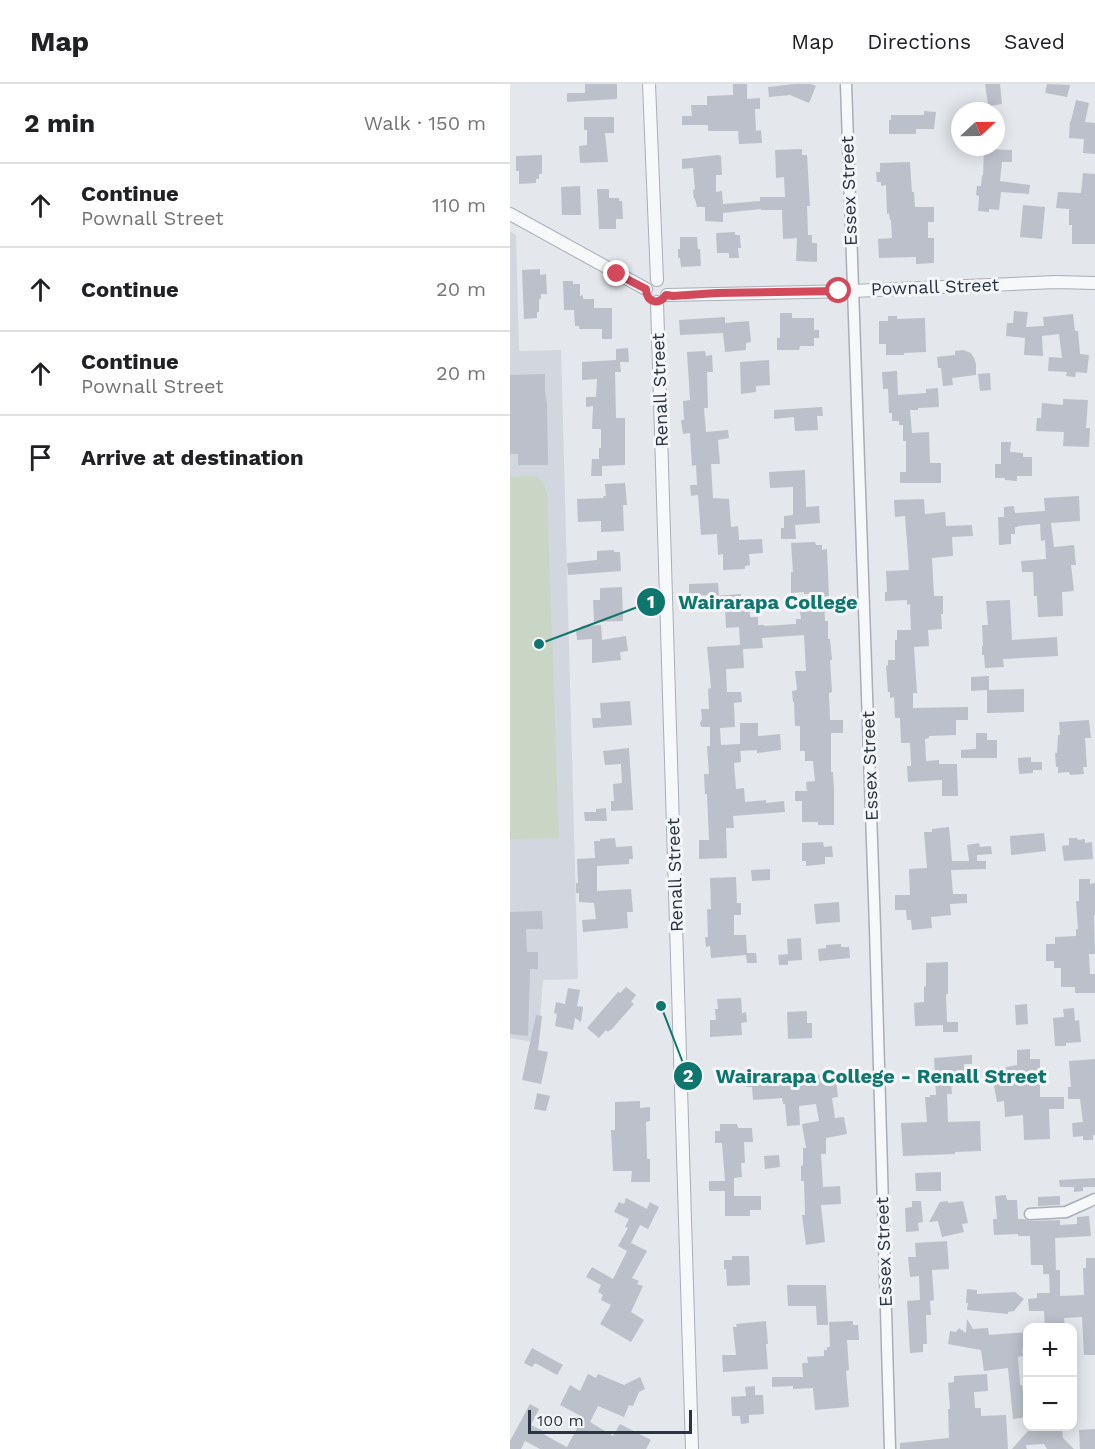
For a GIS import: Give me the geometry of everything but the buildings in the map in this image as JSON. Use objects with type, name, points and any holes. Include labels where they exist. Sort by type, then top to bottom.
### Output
[{"type":"street","points":[[649,84],[657,280]]},
{"type":"street","name":"Essex Street","points":[[846,84],[890,1449]]},
{"type":"street","points":[[510,214],[646,289]]},
{"type":"street","points":[[657,280],[666,285],[667,292],[662,298],[651,300],[646,289],[649,284],[657,280]]},
{"type":"street","name":"Pownall Street","points":[[662,298],[1056,282],[1095,283]]},
{"type":"street","name":"Renall Street","points":[[662,298],[692,1449]]},
{"type":"street","points":[[1030,1214],[1066,1212],[1095,1199]]},
{"type":"shaded area","points":[[510,231],[516,235],[519,351],[561,350],[578,979],[543,980],[538,1043],[510,1038]]},
{"type":"green space","points":[[510,477],[538,477],[544,484],[547,494],[559,838],[510,839]]},
{"type":"place","name":"Wairarapa College","points":[[539,644]]},
{"type":"place","name":"Wairarapa College - Renall Street","points":[[661,1006]]},
{"type":"route","points":[[617,274],[646,289],[649,298],[657,302],[663,300],[666,295],[839,291]]}]
